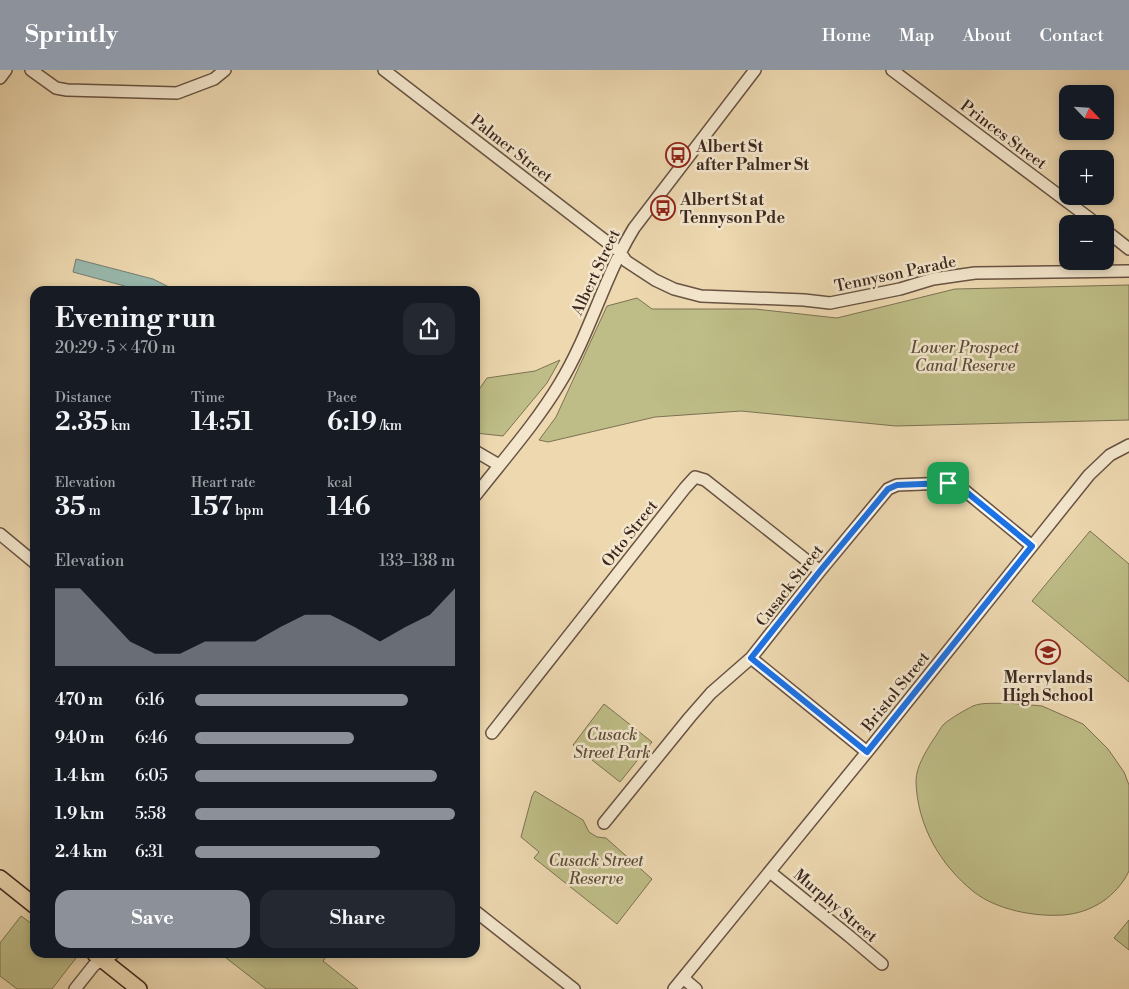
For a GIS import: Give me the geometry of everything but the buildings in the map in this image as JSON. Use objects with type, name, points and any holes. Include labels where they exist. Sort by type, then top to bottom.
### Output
[{"type":"main road","points":[[0,878],[30,902]]},
{"type":"main road","points":[[106,958],[139,989]]},
{"type":"street","points":[[0,78],[6,70]]},
{"type":"street","points":[[31,70],[56,88],[165,93],[177,93],[190,89],[214,79],[225,70]]},
{"type":"street","name":"Palmer Street","points":[[384,70],[620,252]]},
{"type":"street","name":"Albert Street","points":[[480,490],[560,383],[574,357],[620,252],[634,228],[756,70]]},
{"type":"street","name":"Princes Street","points":[[892,70],[1084,215]]},
{"type":"street","points":[[1114,237],[1129,249]]},
{"type":"street","name":"Tennyson Parade","points":[[620,252],[626,261],[655,280],[674,289],[701,296],[804,300],[830,303],[900,289],[933,279],[975,273],[1129,271]]},
{"type":"street","name":"Bristol Street","points":[[674,989],[1089,475],[1110,456],[1129,445]]},
{"type":"street","points":[[480,454],[499,465]]},
{"type":"street","name":"Otto Street","points":[[492,732],[695,477],[705,480],[820,571]]},
{"type":"street","name":"Cusack Street","points":[[604,823],[690,717],[712,693],[751,658],[888,489],[897,485],[948,483],[964,490],[1032,546]]},
{"type":"street","points":[[0,534],[30,559]]},
{"type":"street","points":[[751,658],[867,752]]},
{"type":"street","name":"Murphy Street","points":[[770,872],[882,964]]},
{"type":"street","points":[[480,915],[574,989]]},
{"type":"street","points":[[75,989],[102,958]]},
{"type":"street","points":[[682,978],[696,989]]},
{"type":"green space","name":"Lower Prospect Canal Reserve","points":[[1129,285],[1129,420],[896,426],[741,411],[655,417],[548,442],[539,440],[556,417],[607,306],[637,298],[652,309],[755,309],[837,318],[955,289]]},
{"type":"green space","points":[[560,360],[547,383],[503,436],[480,434],[480,388],[487,378],[535,371]]},
{"type":"green space","points":[[1090,531],[1129,564],[1129,682],[1032,601]]},
{"type":"green space","points":[[1007,703],[1042,706],[1083,724],[1108,749],[1124,772],[1129,785],[1129,871],[1118,888],[1102,902],[1084,911],[1074,914],[1041,915],[1005,908],[983,898],[962,881],[941,857],[926,828],[917,797],[916,776],[933,740],[944,724],[973,706]]},
{"type":"green space","name":"Cusack Street Park","points":[[604,704],[652,742],[620,782],[573,745]]},
{"type":"green space","name":"Cusack Street Reserve","points":[[535,791],[583,820],[589,832],[597,837],[606,838],[652,879],[617,924],[534,858],[539,852],[521,837]]},
{"type":"green space","points":[[21,916],[30,922],[30,958],[76,958],[52,989],[17,989],[0,976],[0,943]]},
{"type":"green space","points":[[1129,920],[1129,950],[1114,938]]},
{"type":"green space","points":[[226,958],[325,958],[323,961],[358,989],[266,989]]},
{"type":"shaded area","points":[[76,259],[153,279],[167,286],[125,286],[73,272]]},
{"type":"place","name":"Albert St after Palmer St","points":[[678,155]]},
{"type":"place","name":"Albert St at Tennyson Pde","points":[[663,208]]},
{"type":"place","name":"Merrylands High School","points":[[1048,652]]},
{"type":"route","points":[[948,483],[964,490],[1032,546],[867,752],[751,658],[888,489],[897,485],[948,483]]}]
